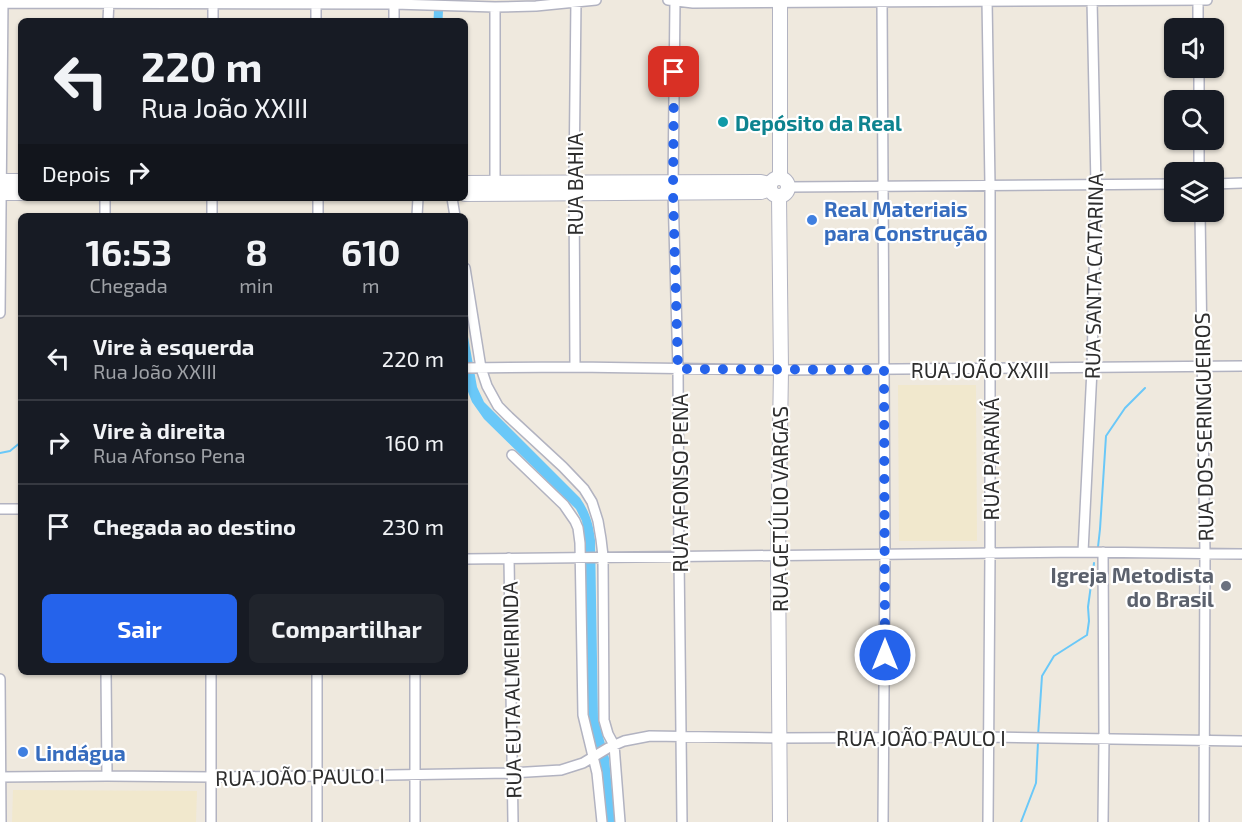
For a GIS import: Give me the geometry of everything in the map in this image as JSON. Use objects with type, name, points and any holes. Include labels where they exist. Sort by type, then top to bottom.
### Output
[{"type":"street","points":[[0,313],[2,2],[316,2],[495,7],[536,6],[596,0]]},
{"type":"street","points":[[673,0],[693,3],[1208,0]]},
{"type":"street","name":"RUA AFONSO PENA","points":[[673,0],[673,187],[678,369],[682,822]]},
{"type":"street","name":"RUA SANTA CATARINA","points":[[1083,552],[1092,369],[1096,185],[1092,0]]},
{"type":"street","points":[[1198,0],[1198,18]]},
{"type":"street","points":[[108,1],[108,18]]},
{"type":"street","name":"RUA BAHIA","points":[[575,367],[576,1]]},
{"type":"street","name":"RUA GETÚLIO VARGAS","points":[[780,822],[778,556],[781,370],[777,187],[781,1]]},
{"type":"street","points":[[882,1],[885,555],[883,822]]},
{"type":"street","name":"RUA PARANÁ","points":[[987,1],[990,185],[988,822]]},
{"type":"street","points":[[213,2],[213,18]]},
{"type":"street","points":[[316,2],[316,18]]},
{"type":"street","points":[[394,4],[394,18]]},
{"type":"street","points":[[495,7],[495,183]]},
{"type":"street","points":[[1,187],[18,182]]},
{"type":"street","points":[[468,194],[761,182],[777,187],[1164,184]]},
{"type":"street","points":[[468,183],[574,188]]},
{"type":"street","points":[[1224,184],[1242,183]]},
{"type":"street","points":[[1,187],[18,192]]},
{"type":"street","name":"RUA DOS SERINGUEIROS","points":[[1200,222],[1203,366],[1204,822]]},
{"type":"street","points":[[468,306],[473,368],[498,405],[584,489],[592,502],[598,520],[602,539],[600,556],[604,720],[608,734],[597,773],[602,822]]},
{"type":"street","name":"RUA JOÃO XXIII","points":[[473,368],[884,370],[1242,366]]},
{"type":"street","points":[[512,455],[558,498],[571,513],[578,528],[582,557],[583,716],[603,752],[620,822]]},
{"type":"street","points":[[0,509],[18,509]]},
{"type":"street","points":[[468,559],[1083,552],[1242,554]]},
{"type":"street","points":[[1103,552],[1103,822]]},
{"type":"street","name":"RUA EUTA ALMEIRINDA","points":[[508,558],[513,822]]},
{"type":"street","points":[[106,675],[107,776]]},
{"type":"street","points":[[211,675],[211,822]]},
{"type":"street","points":[[317,675],[317,822]]},
{"type":"street","points":[[415,675],[415,822]]},
{"type":"street","points":[[0,680],[1,822]]},
{"type":"street","name":"RUA JOÃO PAULO I","points":[[1,777],[416,775],[561,770],[583,763],[603,752],[642,737],[989,737],[1242,741]]},
{"type":"shaded area","points":[[898,385],[976,385],[977,541],[899,541]]},
{"type":"shaded area","points":[[13,790],[197,791],[196,822],[12,822]]},
{"type":"water","points":[[468,337],[477,387],[484,402],[580,498],[592,523],[595,540],[598,719],[609,758],[615,822],[605,822],[599,759],[587,719],[582,521],[576,509],[484,419],[468,392]]},
{"type":"waterway","points":[[438,18],[439,0]]},
{"type":"waterway","points":[[1098,547],[1106,436],[1125,408],[1145,388]]},
{"type":"waterway","points":[[0,453],[10,451],[18,444]]},
{"type":"waterway","points":[[1038,736],[1042,676],[1054,656],[1087,635],[1094,563]]},
{"type":"waterway","points":[[1021,822],[1036,783],[1038,742]]},
{"type":"place","name":"Depósito da Real","points":[[723,122]]},
{"type":"place","name":"Real Materiais para Construção","points":[[812,220]]},
{"type":"place","name":"Igreja Metodista do Brasil","points":[[1226,586]]},
{"type":"place","name":"Lindágua","points":[[23,752]]},
{"type":"route","points":[[674,72],[673,192],[678,369],[884,370],[885,655]]}]
